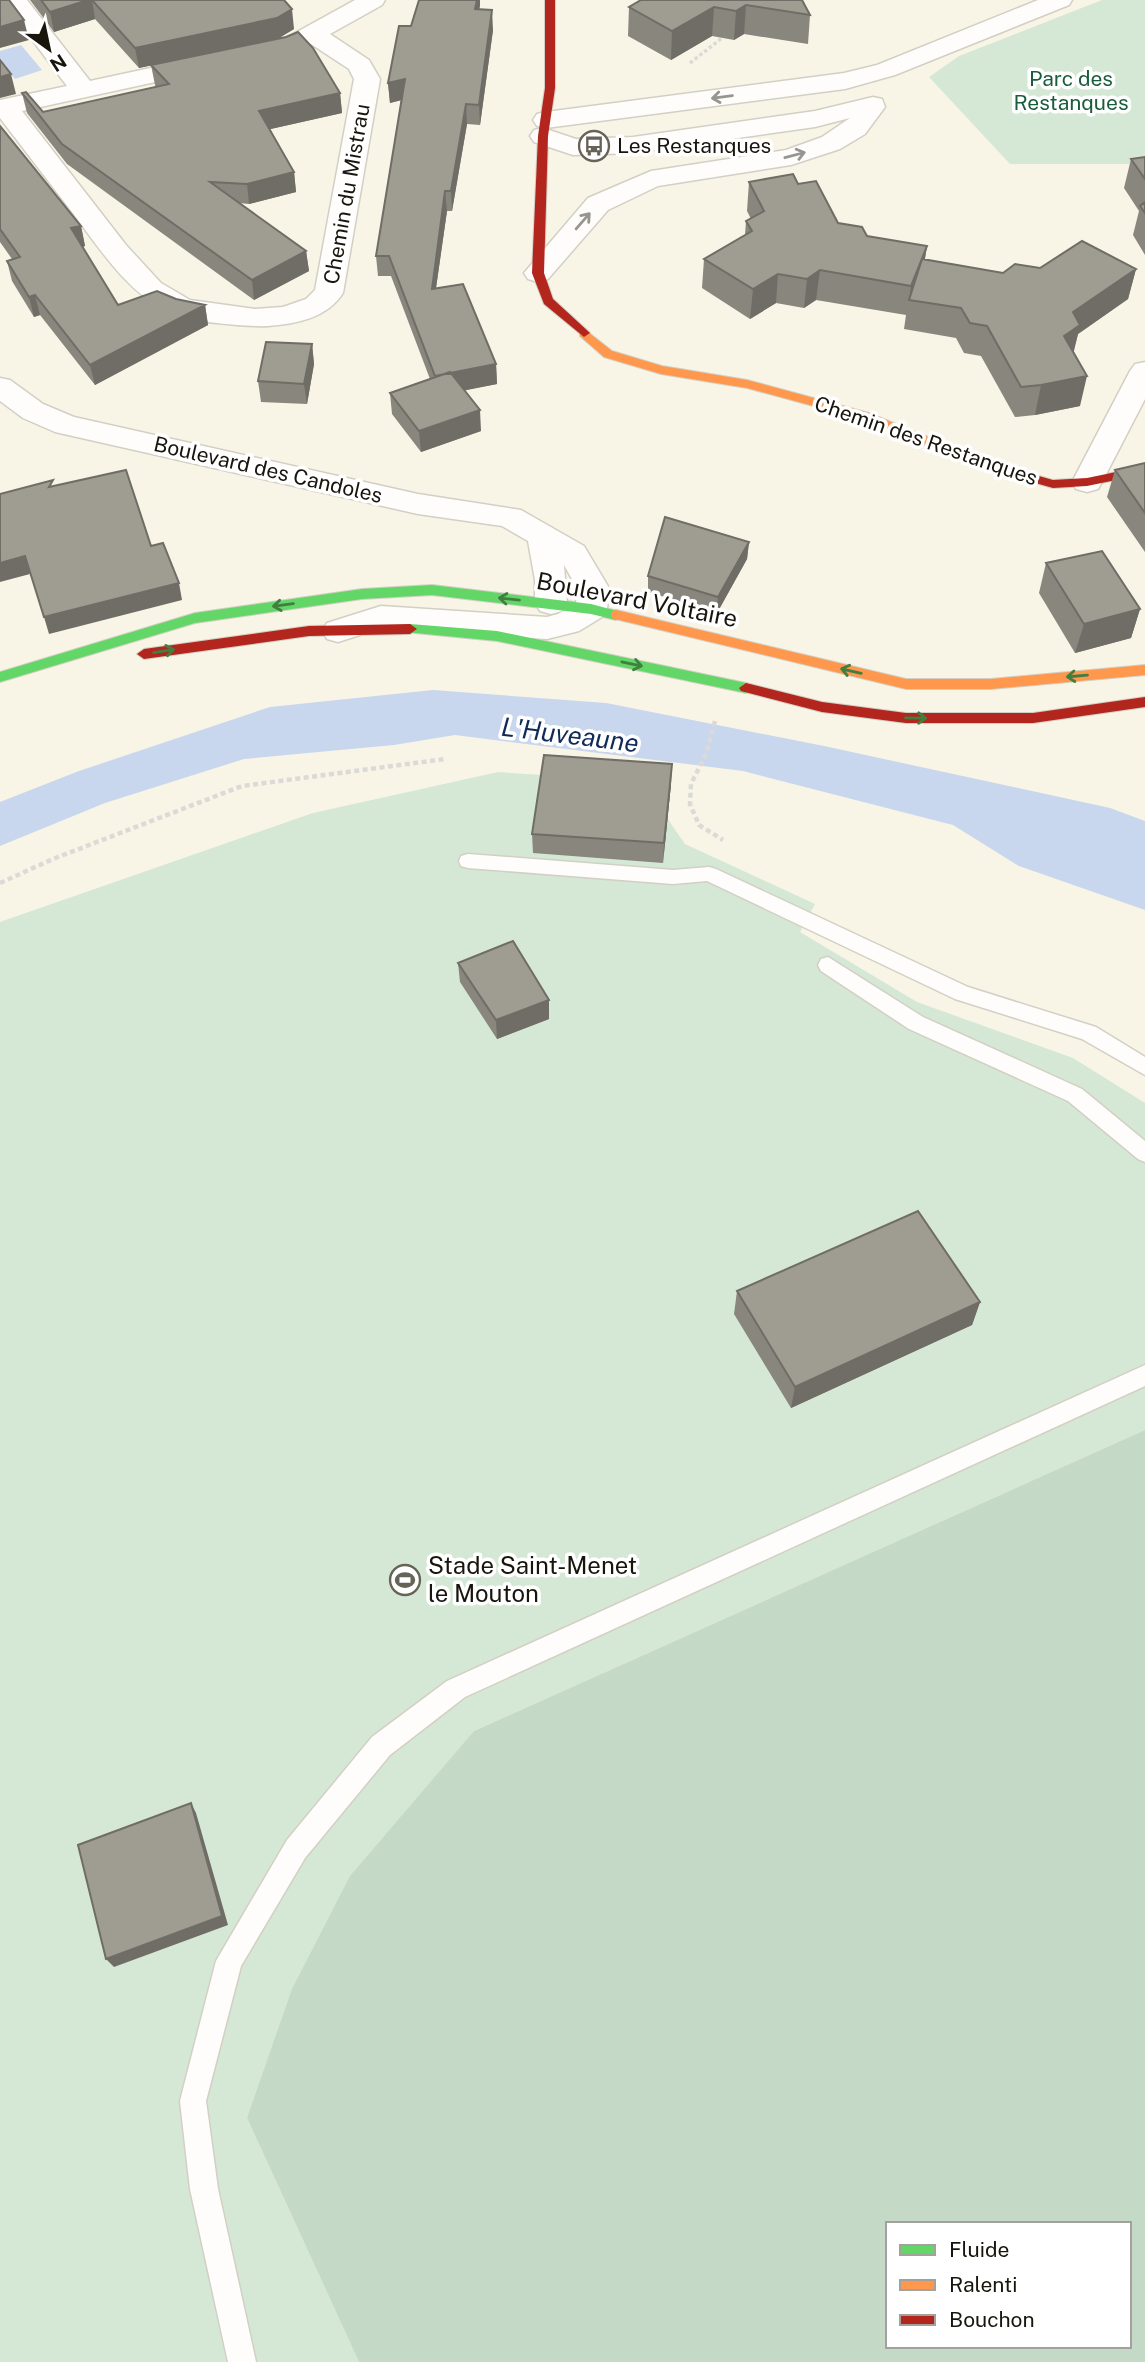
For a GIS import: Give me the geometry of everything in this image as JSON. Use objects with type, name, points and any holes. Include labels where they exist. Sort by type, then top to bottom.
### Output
[{"type":"main road","name":"Chemin des Restanques","points":[[550,0],[550,88],[544,128],[538,273],[548,300],[608,354],[661,370],[747,384],[865,416],[989,466],[1053,484],[1087,482],[1145,470]]},
{"type":"main road","name":"Boulevard Voltaire","points":[[0,677],[195,618],[362,594],[432,590],[570,612],[906,684],[991,684],[1145,670]]},
{"type":"main road","points":[[570,612],[596,657]]},
{"type":"main road","name":"Boulevard Voltaire","points":[[0,677],[309,631],[409,629],[497,636],[729,684],[822,707],[906,718],[1033,718],[1145,702]]},
{"type":"street","points":[[15,0],[83,90]]},
{"type":"street","points":[[275,49],[313,34],[373,0]]},
{"type":"street","points":[[544,128],[845,81],[886,70],[1060,0]]},
{"type":"street","name":"Chemin du Mistrau","points":[[2,108],[116,251],[151,289],[183,308],[255,318],[287,316],[316,305],[329,293],[368,79],[360,65],[313,34]]},
{"type":"street","points":[[2,108],[234,58]]},
{"type":"street","points":[[538,273],[598,204],[650,178],[792,157],[831,144],[856,128],[872,107],[886,70]]},
{"type":"street","points":[[544,128],[573,147],[633,145],[815,119],[872,107]]},
{"type":"street","points":[[1087,482],[1145,371]]},
{"type":"street","name":"Boulevard des Candoles","points":[[0,387],[33,411],[66,425],[418,504],[510,517],[573,554],[582,567],[593,588],[570,612]]},
{"type":"street","points":[[338,631],[381,617],[547,628],[570,612],[551,580],[542,536]]},
{"type":"lane","points":[[468,861],[673,877],[709,874],[962,993],[1089,1033],[1145,1067]]},
{"type":"lane","points":[[828,965],[916,1023],[1076,1094],[1145,1153]]},
{"type":"lane","points":[[242,2362],[204,2189],[193,2101],[229,1961],[296,1849],[381,1746],[456,1689],[1145,1375]]},
{"type":"path","points":[[691,784],[706,754],[717,715]]},
{"type":"path","points":[[0,883],[53,859],[242,786],[445,759]]},
{"type":"green space","name":"Parc des Restanques","points":[[1102,0],[1145,0],[1145,164],[1010,164],[929,77],[959,56]]},
{"type":"green space","name":"Stade Saint-Menet le Mouton","points":[[498,772],[671,784],[667,818],[685,844],[815,904],[800,932],[917,1002],[1073,1058],[1145,1103],[1145,1430],[474,1731],[247,2118],[359,2362],[0,2362],[0,922],[313,813]]},
{"type":"green space","points":[[1145,1430],[1145,2362],[359,2362],[247,2118],[292,1989],[350,1876],[474,1731]]},
{"type":"water","points":[[21,45],[42,70],[15,79],[0,61],[0,51]]},
{"type":"water","name":"L'Huveaune","points":[[433,690],[606,703],[824,746],[1110,808],[1145,821],[1145,910],[1019,866],[953,825],[743,771],[455,735],[394,745],[244,759],[105,803],[0,846],[0,802],[79,771],[270,707]]},
{"type":"building","points":[[0,0],[9,0],[24,20],[0,27]]},
{"type":"building","points":[[41,0],[88,0],[50,12]]},
{"type":"building","points":[[92,0],[284,0],[292,9],[277,18],[135,48]]},
{"type":"building","points":[[419,0],[477,0],[475,9],[492,10],[479,105],[466,104],[451,191],[445,191],[432,289],[463,284],[496,364],[435,376],[389,256],[376,256],[405,79],[388,83],[399,26],[411,26]]},
{"type":"building","points":[[641,0],[802,0],[810,15],[746,5],[736,11],[714,7],[672,31],[629,7]]},
{"type":"building","points":[[298,32],[313,48],[340,93],[259,111],[294,172],[247,184],[210,182],[306,251],[252,280],[62,144],[22,93],[26,92],[43,112],[169,84],[151,65],[286,37]]},
{"type":"building","points":[[0,60],[11,74],[0,77]]},
{"type":"building","points":[[0,126],[81,226],[71,228],[118,305],[157,291],[176,299],[205,305],[90,365],[35,295],[29,297],[7,261],[20,257],[0,229]]},
{"type":"building","points":[[1145,157],[1145,179],[1131,159]]},
{"type":"building","points":[[793,174],[798,184],[816,181],[838,223],[862,227],[867,236],[927,246],[911,286],[820,270],[807,279],[778,274],[753,289],[704,259],[752,231],[746,221],[764,211],[749,182]]},
{"type":"building","points":[[1082,241],[1136,269],[1073,312],[1080,325],[1064,336],[1087,376],[1021,387],[987,326],[970,323],[961,308],[909,300],[922,259],[1003,273],[1015,264],[1040,268]]},
{"type":"building","points":[[266,342],[312,344],[304,384],[258,381]]},
{"type":"building","points":[[450,372],[480,410],[419,431],[390,393]]},
{"type":"building","points":[[1145,463],[1145,513],[1115,470]]},
{"type":"building","points":[[126,470],[151,546],[163,543],[179,583],[44,617],[25,556],[0,563],[0,494],[53,480],[49,487]]},
{"type":"building","points":[[665,517],[749,542],[718,597],[648,576]]},
{"type":"building","points":[[1102,551],[1140,609],[1084,624],[1046,563]]},
{"type":"building","points":[[544,755],[672,764],[664,843],[532,834]]},
{"type":"building","points":[[513,941],[549,1000],[496,1020],[458,963]]},
{"type":"building","points":[[918,1211],[980,1302],[795,1387],[737,1291]]},
{"type":"building","points":[[191,1803],[222,1916],[106,1959],[78,1845]]},
{"type":"traffic: fast","points":[[0,677],[195,618],[362,594],[432,590],[591,609],[616,615]]},
{"type":"traffic: fast","points":[[410,629],[497,636],[746,688]]},
{"type":"traffic: slow","points":[[584,333],[608,354],[661,370],[747,384],[865,416],[983,464]]},
{"type":"traffic: slow","points":[[616,615],[906,684],[991,684],[1145,670]]},
{"type":"traffic: jam","points":[[550,0],[550,88],[543,136],[538,273],[548,301],[584,333]]},
{"type":"traffic: jam","points":[[983,464],[1053,484],[1087,482],[1145,470]]},
{"type":"traffic: jam","points":[[144,654],[309,631],[410,629]]},
{"type":"traffic: jam","points":[[746,688],[822,707],[906,718],[1033,718],[1145,702]]},
{"type":"place","name":"Les Restanques","points":[[594,146]]},
{"type":"place","name":"Stade Saint-Menet le Mouton","points":[[405,1580]]}]
